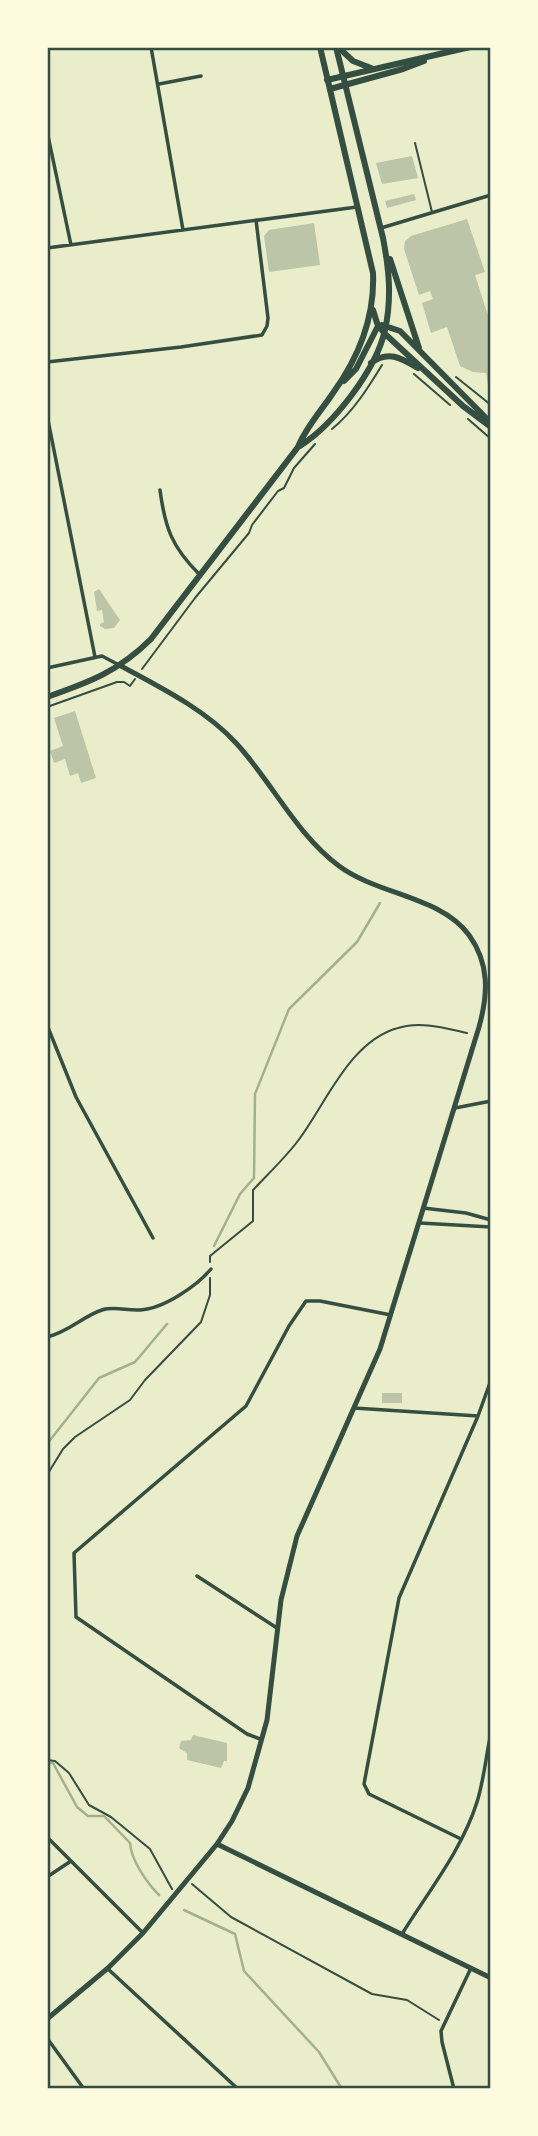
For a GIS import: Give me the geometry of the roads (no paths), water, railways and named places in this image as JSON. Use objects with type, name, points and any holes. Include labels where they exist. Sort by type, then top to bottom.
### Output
[{"type":"main road","points":[[320,47],[373,272],[372,305],[366,332],[338,387]]},
{"type":"main road","points":[[337,47],[352,61],[372,68]]},
{"type":"main road","points":[[47,697],[92,681],[121,666],[152,637],[298,447],[303,434],[338,387],[356,369],[382,325],[389,285],[386,252],[337,47]]},
{"type":"main road","points":[[327,80],[470,47]]},
{"type":"main road","points":[[330,89],[403,69],[436,56]]},
{"type":"main road","points":[[386,252],[394,267],[409,322],[421,353]]},
{"type":"main road","points":[[372,305],[384,333],[463,406],[491,425]]},
{"type":"main road","points":[[382,325],[400,331],[491,425]]},
{"type":"main road","points":[[298,447],[310,440],[333,418],[354,391],[384,333]]},
{"type":"main road","points":[[369,365],[380,357],[392,356],[426,371]]},
{"type":"street","points":[[151,47],[184,230]]},
{"type":"street","points":[[158,84],[201,76]]},
{"type":"street","points":[[47,131],[71,245]]},
{"type":"street","points":[[381,228],[491,195]]},
{"type":"street","points":[[47,248],[359,207]]},
{"type":"street","points":[[47,362],[262,335],[268,318],[256,220]]},
{"type":"street","points":[[47,415],[95,657]]},
{"type":"street","points":[[160,490],[166,523],[174,544],[200,575]]},
{"type":"street","points":[[47,667],[106,657],[189,707],[226,733],[245,753],[310,838],[333,862],[365,882],[440,911],[459,924],[480,954],[486,992],[479,1027],[455,1108],[380,1349],[296,1536],[286,1577],[268,1711],[248,1788],[217,1844],[143,1933],[108,1968],[47,2019]]},
{"type":"street","points":[[47,1025],[76,1097],[153,1238]]},
{"type":"street","points":[[455,1108],[491,1101]]},
{"type":"street","points":[[423,1208],[466,1213],[491,1220]]},
{"type":"street","points":[[419,1223],[491,1227]]},
{"type":"street","points":[[47,1337],[72,1328],[103,1310],[155,1307],[198,1284],[211,1269]]},
{"type":"street","points":[[262,1740],[247,1734],[76,1617],[74,1553],[246,1406],[289,1326],[306,1301],[320,1301],[391,1315]]},
{"type":"street","points":[[461,1839],[369,1794],[364,1784],[399,1598],[491,1380]]},
{"type":"street","points":[[354,1408],[478,1416]]},
{"type":"street","points":[[197,1576],[278,1628]]},
{"type":"street","points":[[401,1934],[461,1839],[478,1802],[491,1733]]},
{"type":"street","points":[[47,1837],[143,1933]]},
{"type":"street","points":[[217,1844],[491,1978]]},
{"type":"street","points":[[47,1877],[71,1861]]},
{"type":"street","points":[[108,1968],[238,2089]]},
{"type":"street","points":[[454,2089],[441,2031],[471,1968]]},
{"type":"street","points":[[47,2038],[84,2089]]},
{"type":"lane","points":[[415,143],[432,212]]},
{"type":"waterway","points":[[214,1246],[240,1194],[254,1178],[255,1094],[289,1009],[357,942],[380,903]]},
{"type":"waterway","points":[[47,1444],[99,1378],[135,1362],[167,1324]]},
{"type":"waterway","points":[[47,1763],[53,1763],[77,1807],[88,1816],[104,1816],[130,1843],[140,1871],[159,1895]]},
{"type":"waterway","points":[[184,1910],[235,1934],[244,1971],[319,2052],[342,2089]]}]
